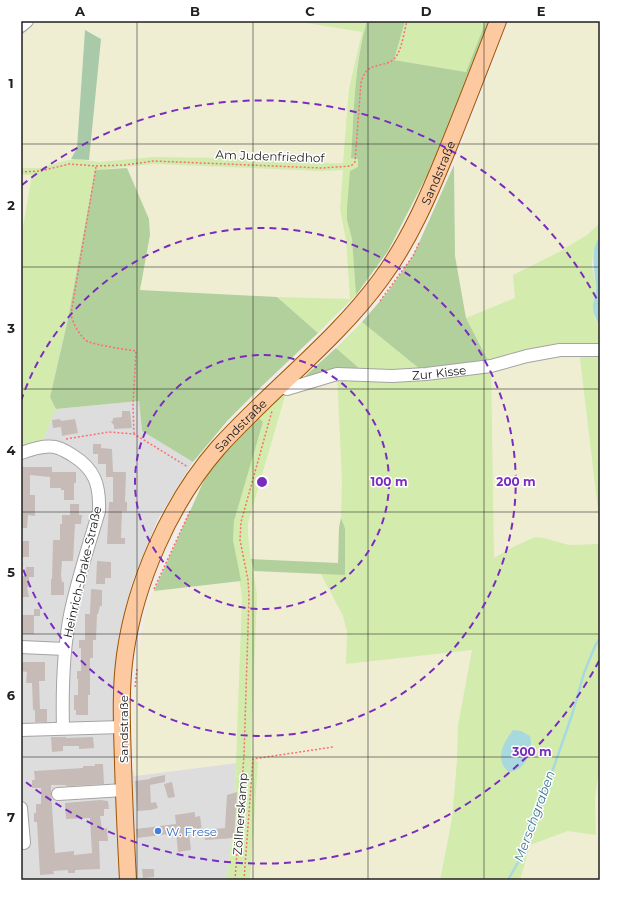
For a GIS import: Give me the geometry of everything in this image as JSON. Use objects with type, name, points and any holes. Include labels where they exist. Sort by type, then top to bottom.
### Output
[{"type":"main road","name":"Sandstraße","points":[[128,880],[122,727],[122,697],[125,655],[136,605],[146,574],[166,525],[182,496],[217,449],[244,419],[358,307],[380,280],[401,250],[432,188],[498,21]]},
{"type":"street","points":[[21,26],[27,21]]},
{"type":"street","name":"Zur Kisse","points":[[279,386],[287,389],[337,374],[392,376],[426,374],[491,366],[527,356],[560,350],[596,350]]},
{"type":"street","points":[[21,453],[37,448],[55,447]]},
{"type":"street","name":"Heinrich-Drake-Straße","points":[[55,447],[80,460],[88,468],[95,480],[99,495],[99,511],[70,614],[65,649],[62,688],[63,728]]},
{"type":"street","points":[[21,647],[65,649]]},
{"type":"street","points":[[21,730],[122,727]]},
{"type":"street","points":[[58,794],[124,790]]},
{"type":"street","points":[[21,808],[24,844]]},
{"type":"path","name":"Am Judenfriedhof","points":[[21,172],[41,171],[69,164],[96,166],[125,165],[154,161],[322,168],[351,166],[355,162],[361,82],[365,73],[371,68],[386,64],[395,58],[407,21]]},
{"type":"path","points":[[96,166],[71,314],[75,326],[88,342],[136,351],[133,405],[134,434]]},
{"type":"path","points":[[235,880],[244,755],[249,597],[248,580],[240,540],[241,522],[273,407]]},
{"type":"path","points":[[55,447],[62,440],[102,433],[109,432],[134,434],[198,473]]},
{"type":"path","points":[[154,591],[190,511]]},
{"type":"path","points":[[135,692],[137,663]]},
{"type":"path","name":"Zöllnerskamp","points":[[244,880],[253,759],[333,747]]},
{"type":"shaded area","points":[[139,401],[142,431],[193,462],[158,519],[132,583],[121,629],[115,708],[117,771],[133,770],[134,776],[236,763],[232,836],[226,880],[21,880],[21,446],[43,440],[56,409]]},
{"type":"green space","points":[[37,21],[294,21],[362,32],[349,89],[344,163],[335,164],[308,160],[296,161],[153,157],[100,162],[89,160],[92,129],[85,31],[77,148],[71,159],[40,168],[21,168],[21,36]]},
{"type":"green space","points":[[294,21],[367,21],[359,54],[354,106],[351,158],[358,159],[358,167],[347,220],[352,239],[356,295],[318,333],[277,297],[350,299],[346,240],[340,209],[343,170],[322,171],[154,164],[95,170],[68,319],[50,396],[56,409],[43,440],[21,446],[21,238],[32,175],[21,175],[21,168],[40,168],[75,159],[100,162],[153,157],[223,158],[343,163],[349,89],[362,32]]},
{"type":"green space","points":[[367,21],[405,21],[394,60],[466,72],[486,21],[491,21],[471,73],[427,175],[388,251],[356,295],[352,239],[347,220],[347,208],[350,171],[358,167],[358,159],[351,158],[354,106],[359,55]]},
{"type":"green space","points":[[405,21],[486,21],[466,72],[394,60]]},
{"type":"green space","points":[[509,21],[600,21],[600,223],[587,235],[559,253],[513,275],[516,298],[466,318],[455,256],[454,165]]},
{"type":"green space","points":[[85,30],[101,39],[89,160],[71,159],[77,148]]},
{"type":"green space","points":[[154,164],[322,171],[343,170],[340,209],[346,240],[350,299],[140,290],[150,235],[149,219],[127,168]]},
{"type":"green space","points":[[454,165],[455,256],[466,318],[491,366],[426,374],[362,322],[387,293],[413,256]]},
{"type":"green space","points":[[127,168],[149,219],[150,235],[140,290],[277,297],[318,333],[228,420],[193,462],[142,431],[139,401],[56,409],[50,397],[68,319],[95,170]]},
{"type":"green space","points":[[21,175],[32,175],[21,238]]},
{"type":"green space","points":[[600,223],[600,236],[593,252],[592,265],[596,293],[593,306],[595,319],[600,326],[600,527],[579,350],[491,366],[494,558],[535,537],[569,545],[600,544],[600,765],[595,797],[596,835],[568,831],[530,845],[520,880],[440,880],[452,819],[457,760],[458,725],[472,650],[346,664],[347,631],[343,616],[321,574],[345,574],[345,528],[341,518],[342,481],[337,374],[367,375],[336,348],[362,322],[426,374],[491,365],[466,318],[515,298],[513,275],[559,252],[587,235]]},
{"type":"green space","points":[[336,348],[367,375],[337,374],[287,389],[305,376]]},
{"type":"green space","points":[[579,350],[600,527],[600,544],[569,545],[535,537],[494,558],[491,366]]},
{"type":"green space","points":[[337,374],[342,481],[338,563],[251,559],[247,539],[248,523],[287,389]]},
{"type":"green space","points":[[287,389],[248,523],[250,550],[257,595],[251,756],[258,762],[250,880],[226,880],[232,836],[242,597],[233,540],[234,521],[263,422],[257,416]]},
{"type":"green space","points":[[257,416],[263,422],[234,521],[233,540],[241,581],[154,591],[205,478],[217,461]]},
{"type":"green space","points":[[341,518],[345,528],[345,575],[254,571],[251,559],[338,563],[339,527]]},
{"type":"green space","points":[[254,571],[321,574],[343,616],[347,631],[346,664],[472,650],[458,725],[457,760],[452,819],[440,880],[250,880],[258,762],[251,757],[257,595]]},
{"type":"green space","points":[[241,581],[242,597],[236,763],[134,776],[133,715],[138,655],[147,607],[153,591]]},
{"type":"green space","points":[[600,765],[600,880],[520,880],[530,845],[568,831],[595,834],[595,797]]},
{"type":"water","points":[[600,236],[600,326],[595,316],[593,306],[596,284],[593,256],[596,242]]},
{"type":"water","points":[[513,730],[521,731],[530,736],[531,747],[524,764],[515,771],[509,772],[504,767],[501,757],[503,746]]},
{"type":"building","points":[[122,411],[130,411],[132,428],[114,429],[114,425],[111,422],[113,418],[122,417]]},
{"type":"building","points":[[60,419],[61,421],[75,419],[78,433],[62,436],[61,427],[53,428],[52,420]]},
{"type":"building","points":[[93,444],[101,444],[101,448],[112,449],[113,472],[126,472],[125,502],[127,502],[127,511],[122,511],[121,538],[125,538],[125,544],[107,544],[109,502],[113,502],[113,477],[106,477],[106,464],[98,464],[98,454],[93,454]]},
{"type":"building","points":[[21,467],[52,467],[52,472],[76,472],[76,483],[74,483],[74,500],[64,500],[64,490],[61,490],[61,488],[50,488],[50,477],[30,475],[30,495],[35,495],[35,516],[28,515],[27,528],[21,528]]},
{"type":"building","points":[[70,504],[79,504],[79,515],[82,515],[81,524],[75,524],[73,561],[62,561],[61,575],[62,582],[64,582],[64,595],[51,595],[53,540],[60,540],[60,524],[62,524],[62,515],[70,515]]},
{"type":"building","points":[[21,541],[29,541],[29,557],[21,557]]},
{"type":"building","points":[[97,561],[111,562],[111,578],[105,578],[105,584],[96,584]]},
{"type":"building","points":[[26,567],[34,567],[34,577],[29,577],[29,587],[27,587],[29,597],[21,597],[21,576],[25,576]]},
{"type":"building","points":[[91,589],[102,590],[102,606],[100,606],[97,614],[96,640],[93,640],[93,658],[90,658],[90,695],[88,695],[88,715],[76,715],[76,710],[74,710],[74,695],[78,695],[77,671],[81,671],[81,648],[79,648],[79,640],[85,640],[85,614],[90,614]]},
{"type":"building","points":[[34,609],[40,609],[40,616],[34,616],[34,634],[21,634],[21,615],[34,615]]},
{"type":"building","points":[[21,662],[45,662],[45,681],[39,681],[40,709],[47,709],[47,722],[35,722],[32,683],[26,683],[27,672],[21,671]]},
{"type":"building","points":[[51,737],[93,737],[94,748],[79,749],[79,746],[63,746],[63,751],[52,752]]},
{"type":"building","points":[[95,764],[103,764],[104,784],[70,786],[51,785],[51,794],[55,853],[74,851],[74,855],[92,853],[90,818],[66,819],[65,803],[100,800],[108,801],[109,809],[104,809],[104,816],[100,816],[102,829],[107,828],[108,841],[99,841],[100,869],[75,870],[75,873],[68,873],[68,870],[53,871],[54,874],[40,875],[37,822],[34,822],[34,813],[36,813],[36,804],[41,804],[41,788],[32,788],[32,780],[35,780],[34,771],[83,768],[83,766],[95,766]]},
{"type":"building","points":[[165,775],[165,782],[150,785],[151,803],[156,802],[158,808],[137,811],[135,781]]},
{"type":"building","points":[[172,782],[175,797],[168,798],[164,784]]},
{"type":"building","points":[[237,792],[234,838],[205,840],[204,830],[225,828],[227,795]]},
{"type":"building","points":[[195,812],[195,817],[200,816],[202,831],[189,833],[191,850],[178,852],[176,833],[137,838],[136,829],[176,824],[175,815]]},
{"type":"building","points":[[142,869],[154,869],[154,877],[143,878]]},
{"type":"waterway","points":[[21,34],[26,29]]},
{"type":"waterway","name":"Merschgraben","points":[[508,880],[524,852],[572,715],[584,673],[595,646],[600,638]]},
{"type":"place","name":"W. Frese","points":[[158,831]]}]
